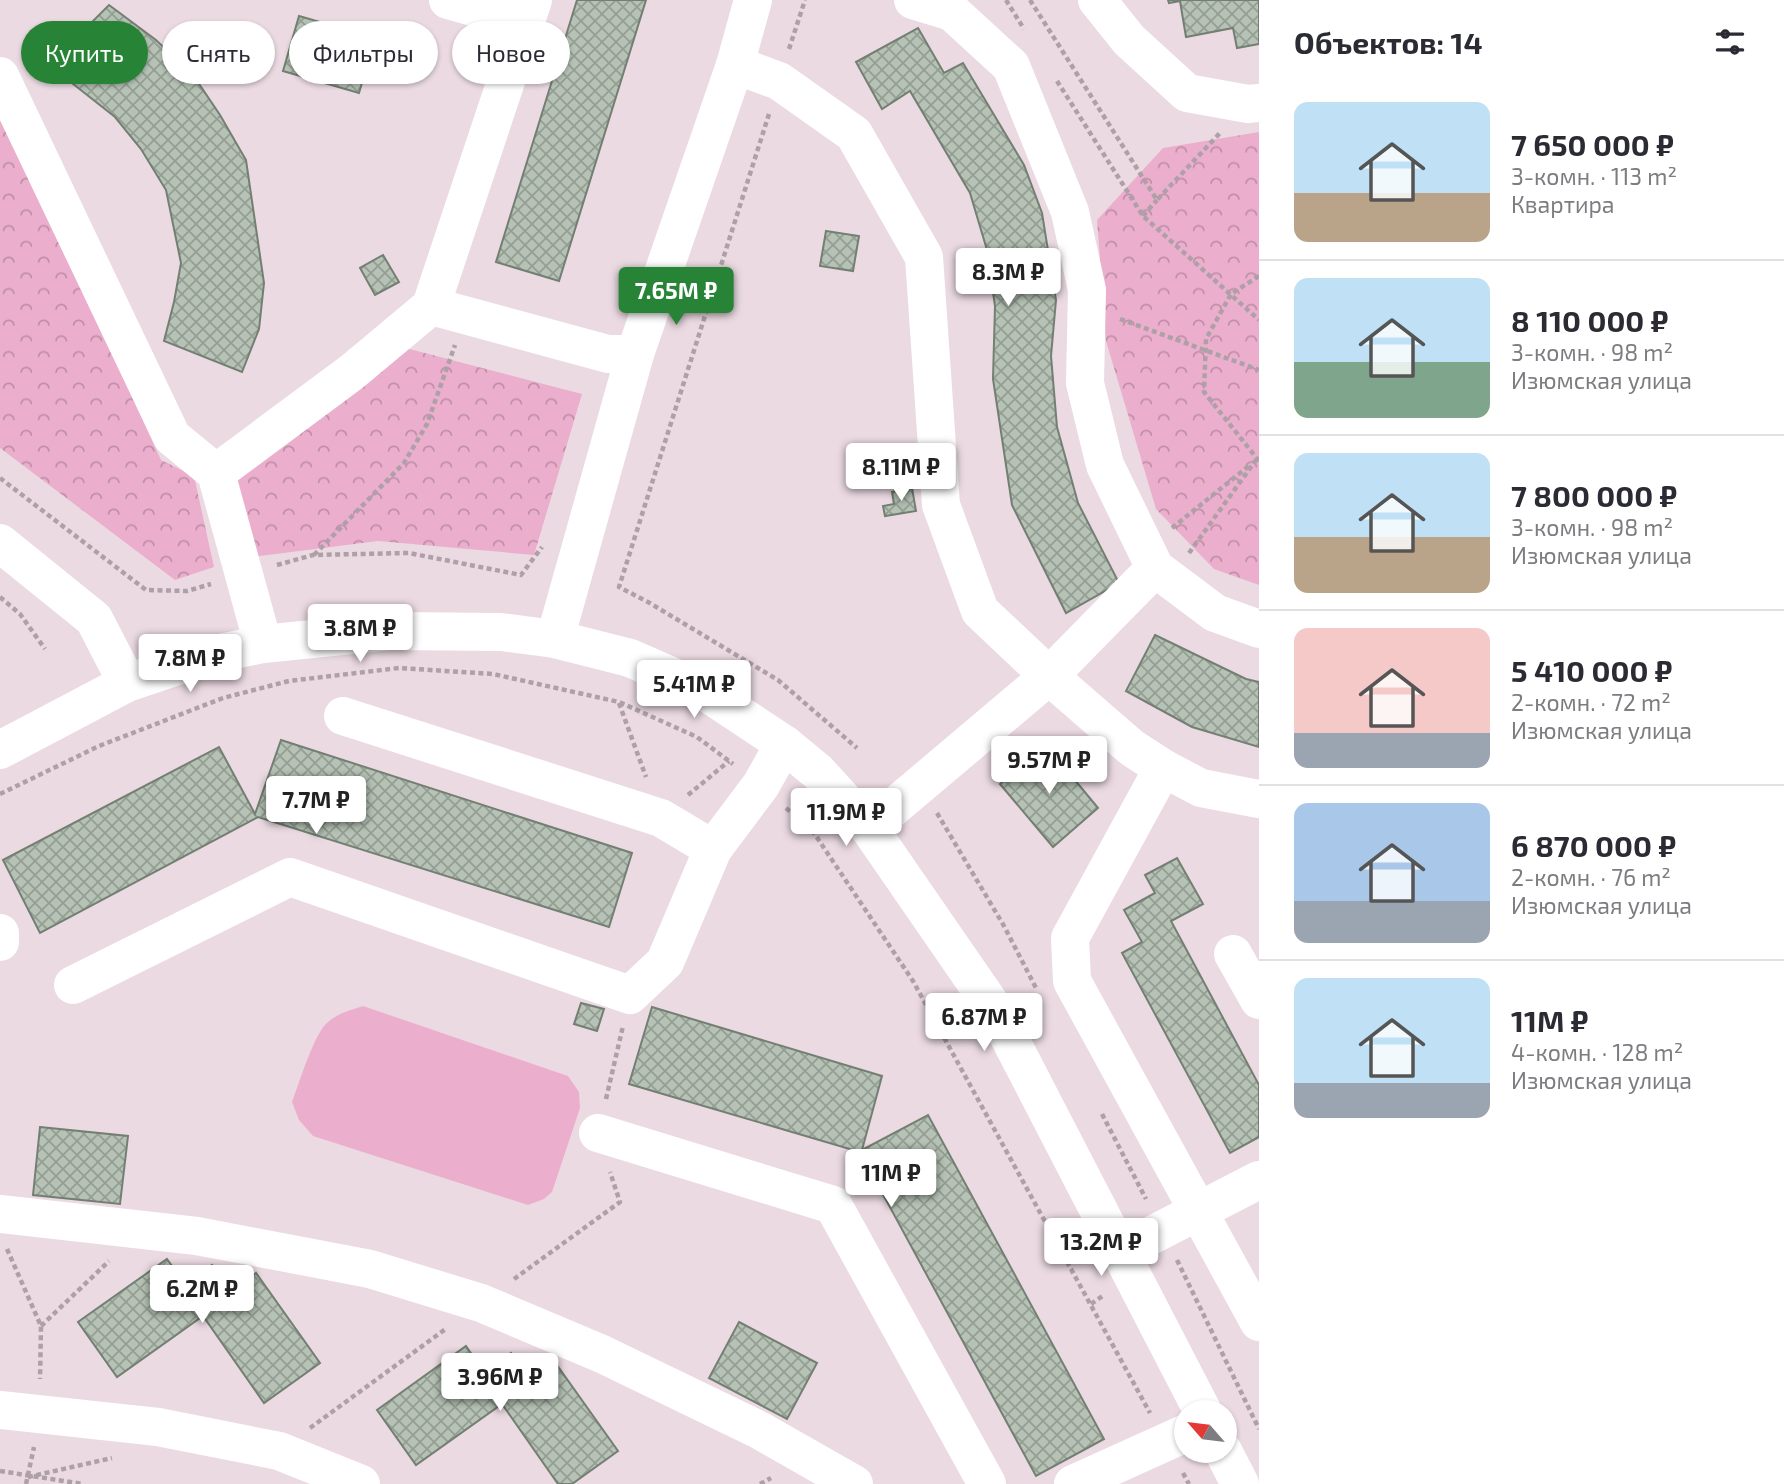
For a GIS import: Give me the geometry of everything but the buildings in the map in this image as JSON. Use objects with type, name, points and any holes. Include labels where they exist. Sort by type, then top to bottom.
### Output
[{"type":"street","points":[[216,474],[352,372],[448,310],[530,11],[449,0]]},
{"type":"street","points":[[555,639],[635,354],[736,65],[753,0]]},
{"type":"street","points":[[913,0],[952,12],[1011,66],[1070,212],[1087,290],[1085,383],[1105,465],[1157,566],[1215,613],[1259,629]]},
{"type":"street","points":[[1097,0],[1129,40],[1187,93],[1253,103]]},
{"type":"street","points":[[736,65],[779,81],[854,134],[924,257],[942,505],[981,611],[1048,676],[1132,748],[1202,788],[1259,799]]},
{"type":"street","points":[[0,76],[172,437],[216,474],[263,643]]},
{"type":"street","points":[[448,310],[608,354],[635,354]]},
{"type":"street","points":[[0,543],[93,619],[127,683]]},
{"type":"street","points":[[869,828],[1048,676],[1157,566]]},
{"type":"street","points":[[0,750],[127,683],[210,655],[263,643],[391,631],[500,632],[555,639],[630,658],[701,689],[784,744],[818,772],[869,828],[996,1012],[1197,1400]]},
{"type":"street","points":[[343,716],[661,818],[713,849]]},
{"type":"street","points":[[73,985],[290,877],[630,995],[665,962],[713,849],[761,785],[784,744]]},
{"type":"street","points":[[1163,768],[1070,938],[1072,981],[1259,1322]]},
{"type":"street","points":[[0,933],[0,942]]},
{"type":"street","points":[[1233,954],[1259,1000]]},
{"type":"street","points":[[598,1133],[833,1205],[987,1484]]},
{"type":"street","points":[[1121,1251],[1259,1180]]},
{"type":"street","points":[[3,1230],[142,1230],[197,1236],[370,1269],[481,1303],[602,1354],[759,1430],[854,1484]]},
{"type":"street","points":[[0,1410],[158,1427],[279,1451],[361,1484]]},
{"type":"street","points":[[1073,1484],[1174,1438]]},
{"type":"street","points":[[1229,1463],[1240,1484]]},
{"type":"path","points":[[805,0],[619,587],[778,680],[857,748]]},
{"type":"path","points":[[1006,0],[1028,34]]},
{"type":"path","points":[[1030,0],[1157,200]]},
{"type":"path","points":[[1056,79],[1143,216],[1259,320]]},
{"type":"path","points":[[1143,216],[1253,103]]},
{"type":"path","points":[[1258,460],[1204,392],[1206,339],[1231,293],[1259,276]]},
{"type":"path","points":[[1087,307],[1259,370]]},
{"type":"path","points":[[313,555],[404,463],[427,424],[448,310]]},
{"type":"path","points":[[1157,566],[1258,460]]},
{"type":"path","points":[[1157,566],[1258,460]]},
{"type":"path","points":[[0,478],[146,590],[187,591],[313,555],[410,553],[521,575]]},
{"type":"path","points":[[0,597],[20,614],[45,649]]},
{"type":"path","points":[[619,702],[661,818],[729,761]]},
{"type":"path","points":[[920,784],[1004,926],[1042,999]]},
{"type":"path","points":[[279,1451],[620,1202],[598,1133],[630,995]]},
{"type":"path","points":[[1099,1108],[1162,1229],[1259,1429]]},
{"type":"path","points":[[3,1230],[41,1326],[40,1414]]},
{"type":"path","points":[[41,1326],[142,1230]]},
{"type":"path","points":[[0,1471],[83,1484]]},
{"type":"green space","points":[[0,108],[161,460],[194,476],[214,567],[175,580],[0,448]]},
{"type":"green space","points":[[1259,132],[1259,585],[1214,569],[1156,509],[1106,341],[1097,220],[1163,148]]},
{"type":"green space","points":[[398,346],[582,394],[534,555],[378,541],[253,557],[232,475]]},
{"type":"green space","points":[[363,1006],[568,1076],[579,1092],[580,1108],[552,1192],[544,1199],[528,1205],[313,1136],[299,1120],[292,1102],[307,1059],[317,1037],[328,1022],[340,1014]]}]
